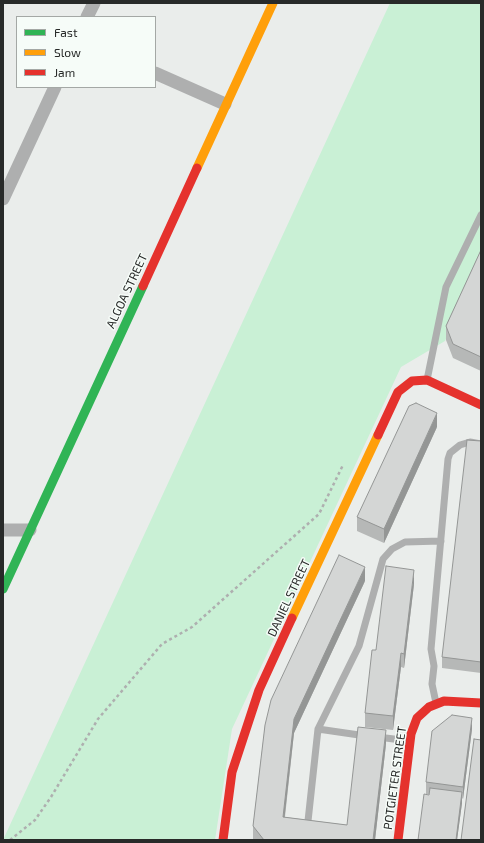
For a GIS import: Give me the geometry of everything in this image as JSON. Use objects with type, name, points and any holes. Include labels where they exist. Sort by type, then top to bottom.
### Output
[{"type":"street","points":[[88,16],[94,3]]},
{"type":"street","name":"ALGOA STREET","points":[[3,589],[225,104],[273,3]]},
{"type":"street","points":[[156,73],[225,104]]},
{"type":"street","points":[[3,199],[55,88]]},
{"type":"street","points":[[427,380],[481,405]]},
{"type":"street","name":"DANIEL STREET","points":[[223,840],[232,772],[259,690],[395,397],[402,387],[412,381],[427,380]]},
{"type":"street","points":[[3,530],[30,530]]},
{"type":"street","name":"POTGIETER STREET","points":[[398,840],[410,742],[413,726],[417,718],[436,703],[453,700],[481,703]]},
{"type":"lane","points":[[427,380],[446,287],[481,215]]},
{"type":"lane","points":[[436,703],[432,684],[434,666],[431,649],[448,459],[454,448],[465,443],[481,444]]},
{"type":"lane","points":[[308,821],[318,729],[359,646],[384,559],[387,554],[397,545],[405,542],[440,541]]},
{"type":"lane","points":[[318,729],[410,742]]},
{"type":"path","points":[[10,840],[35,820],[51,797],[98,719],[162,644],[192,627],[318,514],[346,459]]},
{"type":"green space","points":[[390,3],[481,3],[481,258],[445,341],[401,367],[232,729],[215,840],[3,840]]},
{"type":"building","points":[[481,250],[481,357],[453,344],[446,326]]},
{"type":"building","points":[[416,403],[437,413],[384,529],[357,517],[409,406]]},
{"type":"building","points":[[467,440],[481,441],[481,662],[442,657]]},
{"type":"building","points":[[339,555],[365,567],[294,719],[283,817],[347,825],[358,727],[386,730],[373,840],[264,840],[253,826],[265,725],[271,700]]},
{"type":"building","points":[[386,566],[414,570],[404,654],[401,653],[393,716],[365,713],[372,650],[376,650]]},
{"type":"building","points":[[452,715],[472,718],[463,787],[426,782],[432,731]]},
{"type":"building","points":[[474,739],[481,740],[481,840],[461,840]]},
{"type":"building","points":[[430,788],[462,792],[456,840],[418,840],[424,794],[429,795]]},
{"type":"traffic: fast","points":[[3,589],[143,286]]},
{"type":"traffic: slow","points":[[197,168],[273,3]]},
{"type":"traffic: slow","points":[[292,618],[378,435]]},
{"type":"traffic: jam","points":[[143,286],[197,168]]},
{"type":"traffic: jam","points":[[378,435],[398,392],[412,381],[427,380],[481,405]]},
{"type":"traffic: jam","points":[[223,840],[232,772],[259,690],[292,618]]},
{"type":"traffic: jam","points":[[398,840],[411,734],[417,718],[429,707],[444,701],[481,703]]}]
